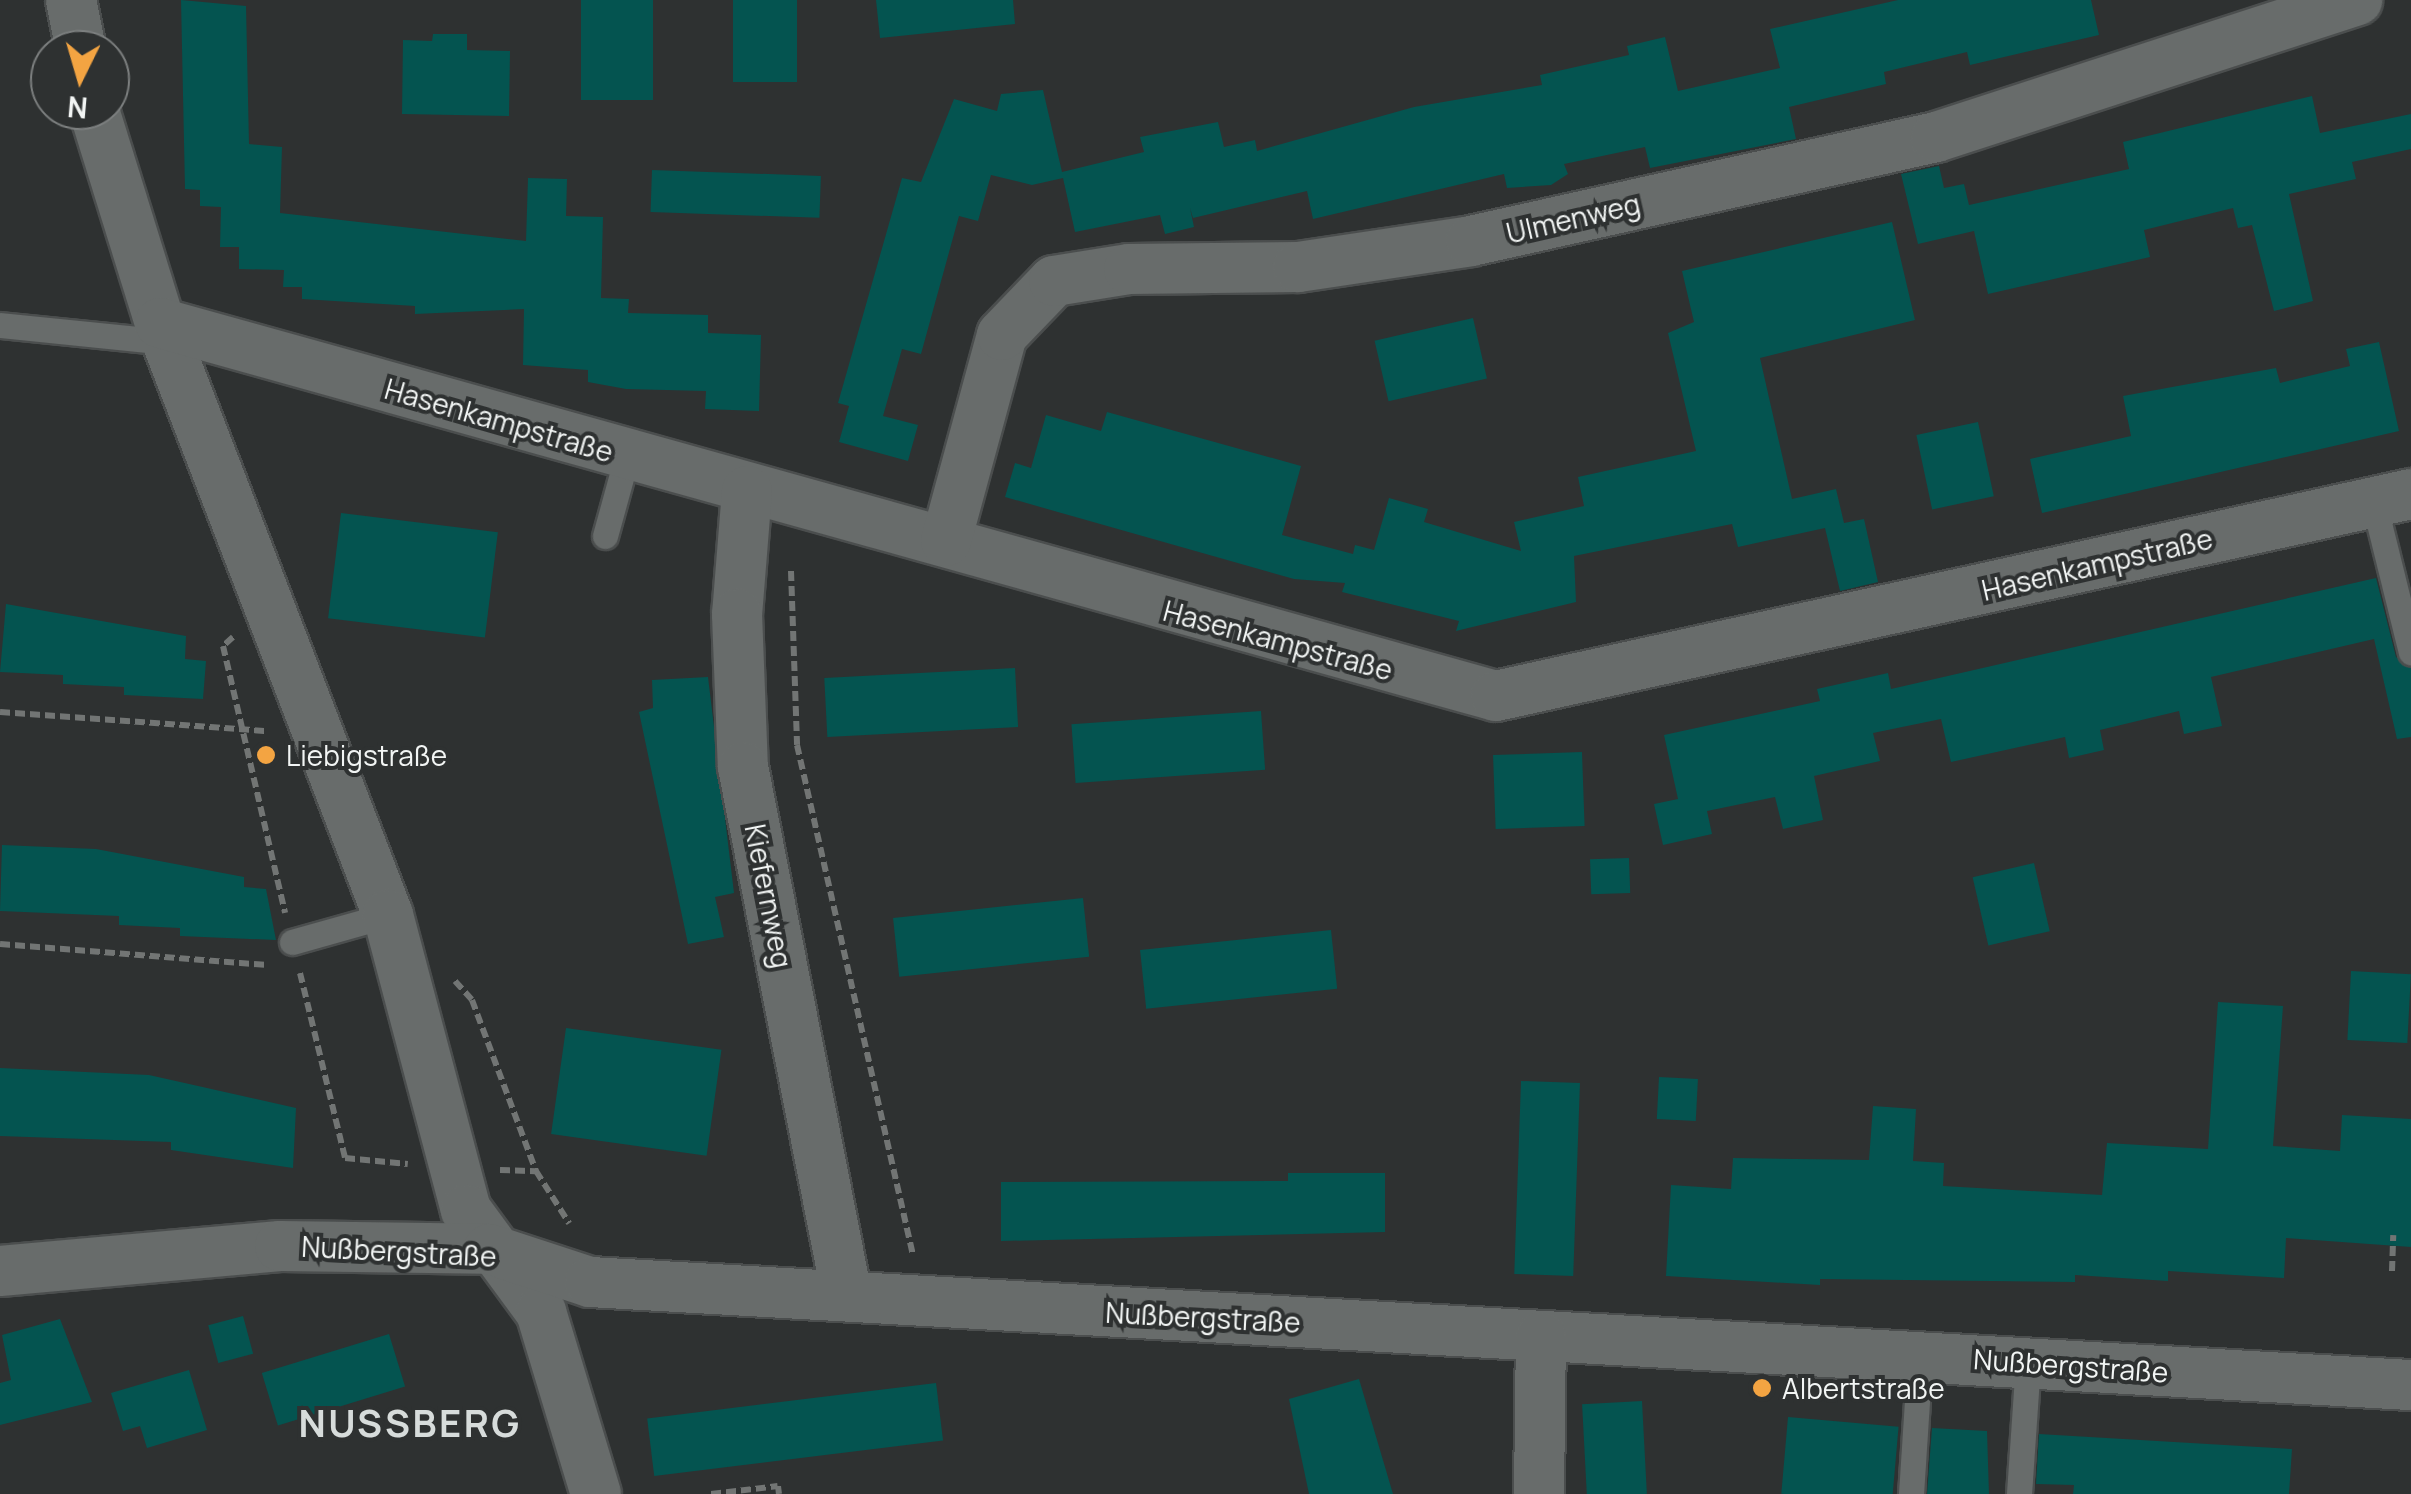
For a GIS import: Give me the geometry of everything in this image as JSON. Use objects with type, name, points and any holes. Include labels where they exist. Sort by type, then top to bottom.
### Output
[{"type":"street","points":[[71,0],[78,30]]},
{"type":"street","name":"Ulmenweg","points":[[946,541],[1002,334],[1054,281],[1129,270],[1298,267],[1471,241],[1936,137],[2357,0]]},
{"type":"street","points":[[100,130],[164,333],[311,725],[388,915],[452,1168],[489,1249],[542,1312],[596,1494]]},
{"type":"street","name":"Hasenkampstraße","points":[[164,333],[946,541],[1066,581],[1496,696],[2393,498]]},
{"type":"street","name":"Kiefernweg","points":[[768,496],[737,614],[743,767],[847,1296]]},
{"type":"street","name":"Nußbergstraße","points":[[0,1271],[280,1246],[489,1249],[590,1282],[2411,1385]]},
{"type":"street","points":[[1539,1494],[1541,1337]]},
{"type":"lane","points":[[0,326],[164,333]]},
{"type":"lane","points":[[605,536],[627,456]]},
{"type":"lane","points":[[2393,498],[2411,652]]},
{"type":"lane","points":[[292,942],[388,915]]},
{"type":"lane","points":[[1911,1494],[1920,1356]]},
{"type":"lane","points":[[2019,1494],[2028,1362]]},
{"type":"path","points":[[768,496],[797,745],[922,1300]]},
{"type":"path","points":[[0,712],[243,734],[311,725]]},
{"type":"path","points":[[0,944],[278,966]]},
{"type":"path","points":[[400,964],[435,959],[472,1000],[536,1172],[562,1218],[583,1233]]},
{"type":"path","points":[[452,1168],[536,1172]]},
{"type":"path","points":[[2392,1272],[2393,1235]]},
{"type":"path","points":[[712,1494],[778,1486],[779,1494]]},
{"type":"building","points":[[181,0],[246,6],[249,144],[282,147],[280,213],[526,241],[528,178],[567,179],[566,216],[603,217],[601,298],[629,299],[628,313],[708,315],[708,333],[761,335],[759,411],[705,409],[706,391],[626,389],[588,382],[588,370],[523,365],[524,309],[415,314],[415,306],[302,299],[302,287],[283,287],[284,270],[239,269],[239,247],[220,247],[221,207],[200,206],[200,190],[185,189]]},
{"type":"building","points":[[581,0],[653,0],[653,100],[581,100]]},
{"type":"building","points":[[733,0],[797,0],[797,82],[733,82]]},
{"type":"building","points":[[876,0],[1013,0],[1015,24],[880,38]]},
{"type":"building","points":[[1898,0],[2091,0],[2099,35],[1970,65],[1967,52],[1884,72],[1886,84],[1789,107],[1796,139],[1650,168],[1645,147],[1564,164],[1568,174],[1551,185],[1507,188],[1504,174],[1313,219],[1307,191],[1193,218],[1190,208],[1194,227],[1165,234],[1160,215],[1075,232],[1063,178],[1032,185],[991,175],[978,221],[959,216],[921,354],[902,349],[883,416],[918,425],[908,461],[839,442],[849,406],[838,403],[902,178],[921,182],[954,99],[997,111],[1001,94],[1043,90],[1062,172],[1144,152],[1140,137],[1218,122],[1224,147],[1255,140],[1257,151],[1414,107],[1542,85],[1540,75],[1629,55],[1627,46],[1665,37],[1678,91],[1780,68],[1770,29]]},
{"type":"building","points":[[433,34],[467,34],[467,50],[510,51],[509,116],[402,114],[403,40],[432,41]]},
{"type":"building","points":[[2312,96],[2320,133],[2411,114],[2411,149],[2352,162],[2356,179],[2289,194],[2313,301],[2274,311],[2252,225],[2238,228],[2233,208],[2144,230],[2150,257],[1988,294],[1974,231],[1918,244],[1901,174],[1939,166],[1944,188],[1964,184],[1969,205],[2129,169],[2123,142]]},
{"type":"building","points":[[652,170],[821,176],[819,218],[651,212]]},
{"type":"building","points":[[1892,222],[1915,320],[1760,358],[1792,499],[1836,489],[1844,523],[1864,519],[1878,582],[1840,591],[1825,528],[1738,547],[1732,524],[1574,556],[1576,602],[1456,631],[1459,621],[1342,592],[1345,583],[1294,579],[1005,497],[1015,463],[1031,468],[1046,415],[1101,431],[1107,412],[1301,466],[1282,535],[1353,554],[1355,545],[1374,550],[1389,498],[1428,509],[1424,522],[1521,551],[1514,522],[1584,506],[1578,477],[1696,451],[1668,333],[1694,322],[1682,271]]},
{"type":"building","points":[[1473,318],[1487,378],[1389,401],[1375,341]]},
{"type":"building","points":[[2379,342],[2399,431],[2042,513],[2030,459],[2131,436],[2123,396],[2276,368],[2280,383],[2350,366],[2346,349]]},
{"type":"building","points":[[1978,422],[1994,496],[1932,509],[1916,435]]},
{"type":"building","points":[[341,513],[498,532],[485,637],[328,618]]},
{"type":"building","points":[[2376,578],[2396,657],[2411,668],[2411,737],[2397,739],[2374,639],[2211,677],[2222,726],[2184,734],[2179,711],[2100,730],[2104,750],[2069,758],[2065,737],[1951,762],[1941,719],[1873,733],[1880,761],[1814,776],[1823,820],[1783,829],[1775,797],[1707,811],[1712,834],[1663,845],[1654,804],[1678,799],[1664,735],[1820,701],[1817,689],[1888,673],[1891,689]]},
{"type":"building","points":[[6,604],[186,636],[185,659],[206,661],[203,699],[124,695],[124,687],[63,684],[63,675],[0,672]]},
{"type":"building","points":[[1015,668],[1018,727],[827,737],[824,678]]},
{"type":"building","points":[[708,677],[734,893],[715,897],[724,937],[688,944],[639,712],[653,708],[652,680]]},
{"type":"building","points":[[1261,711],[1265,770],[1076,783],[1071,724]]},
{"type":"building","points":[[1582,752],[1585,826],[1496,829],[1493,755]]},
{"type":"building","points":[[2,845],[96,849],[244,877],[244,887],[266,889],[276,940],[180,936],[180,928],[119,925],[119,916],[0,911]]},
{"type":"building","points":[[1629,858],[1630,893],[1591,894],[1590,859]]},
{"type":"building","points":[[2034,863],[2050,931],[1988,945],[1973,877]]},
{"type":"building","points":[[1083,898],[1089,957],[899,977],[893,918]]},
{"type":"building","points":[[1331,930],[1337,989],[1146,1009],[1140,950]]},
{"type":"building","points":[[2351,971],[2411,974],[2407,1043],[2347,1040]]},
{"type":"building","points":[[2218,1002],[2283,1006],[2273,1146],[2340,1151],[2342,1115],[2411,1119],[2411,1247],[2286,1238],[2284,1278],[2168,1271],[2168,1281],[2075,1275],[2075,1282],[1820,1279],[1820,1285],[1666,1276],[1671,1185],[1731,1189],[1733,1158],[1869,1160],[1873,1106],[1916,1109],[1913,1161],[1944,1163],[1943,1186],[2102,1195],[2107,1143],[2208,1149]]},
{"type":"building","points":[[566,1028],[721,1050],[707,1156],[551,1134]]},
{"type":"building","points":[[0,1068],[149,1075],[296,1108],[293,1168],[171,1150],[171,1142],[0,1136]]},
{"type":"building","points":[[1659,1077],[1698,1079],[1696,1121],[1657,1119]]},
{"type":"building","points":[[1521,1081],[1580,1083],[1573,1276],[1514,1274]]},
{"type":"building","points":[[1288,1173],[1385,1173],[1385,1232],[1001,1241],[1001,1182],[1288,1181]]},
{"type":"building","points":[[243,1316],[253,1354],[218,1363],[208,1325]]},
{"type":"building","points":[[60,1319],[92,1402],[0,1425],[0,1383],[11,1380],[2,1335]]},
{"type":"building","points":[[389,1334],[405,1387],[278,1425],[262,1373]]},
{"type":"building","points":[[189,1370],[207,1430],[147,1448],[140,1426],[123,1431],[111,1393]]},
{"type":"building","points":[[1359,1379],[1393,1494],[1309,1494],[1289,1399]]},
{"type":"building","points":[[936,1383],[943,1441],[654,1476],[647,1418]]},
{"type":"building","points":[[1642,1401],[1647,1494],[1587,1494],[1582,1404]]},
{"type":"building","points":[[1788,1417],[1899,1427],[1893,1494],[1781,1494]]},
{"type":"building","points":[[1932,1428],[1987,1431],[1989,1494],[1927,1494]]},
{"type":"building","points":[[2039,1434],[2292,1449],[2289,1494],[2073,1494],[2074,1485],[2036,1484]]},
{"type":"place","name":"Liebigstraße","points":[[266,755]]},
{"type":"place","name":"Albertstraße","points":[[1762,1388]]},
{"type":"district","name":"NUSSBERG","points":[[410,1423]]}]
